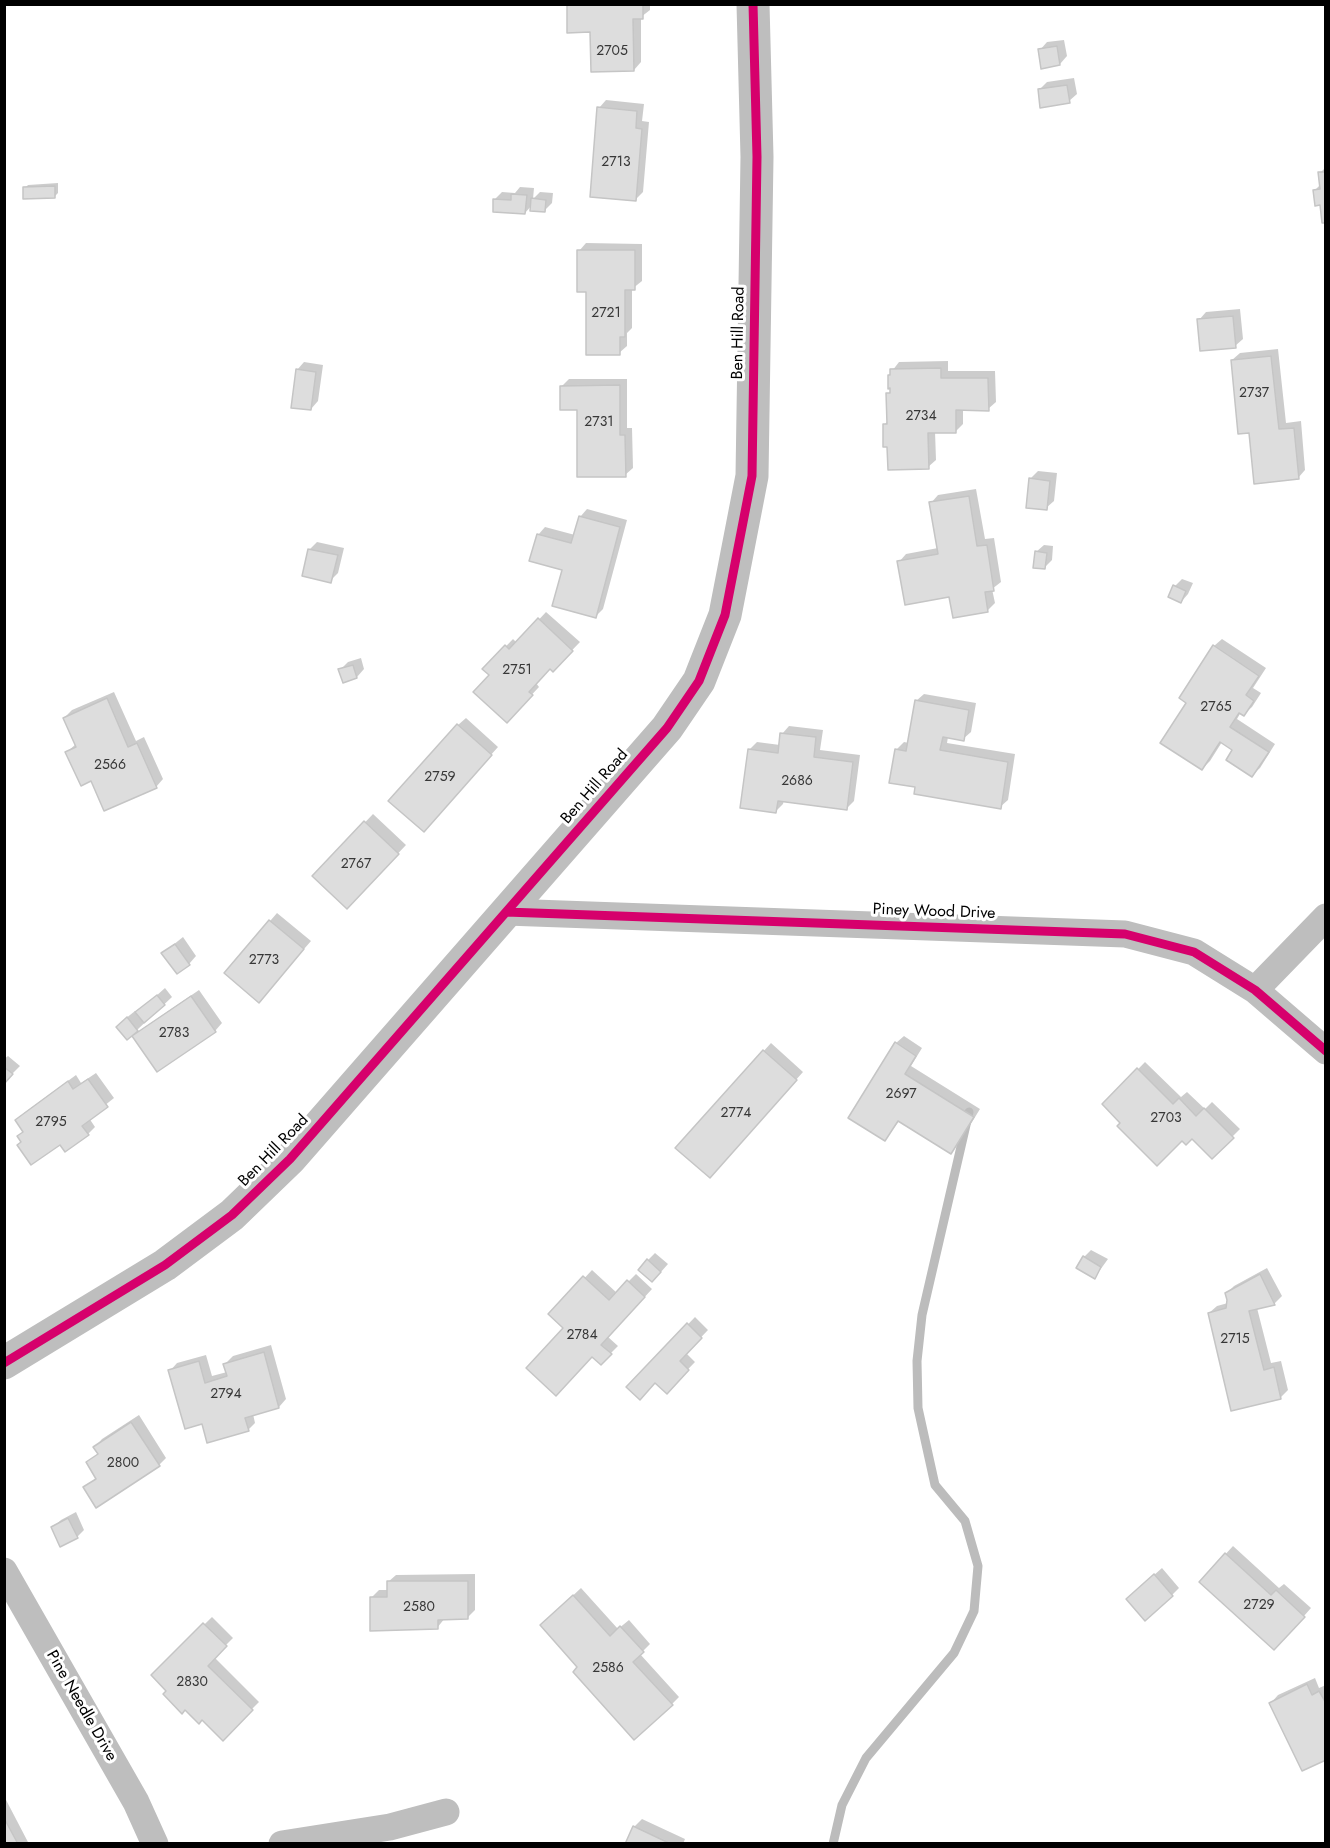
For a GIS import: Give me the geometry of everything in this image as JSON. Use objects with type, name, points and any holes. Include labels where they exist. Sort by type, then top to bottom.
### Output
[{"type":"street","name":"Ben Hill Road","points":[[4,1363],[165,1265],[232,1215],[290,1159],[666,728],[699,681],[725,615],[752,476],[756,157],[753,4]]},
{"type":"street","name":"Piney Wood Drive","points":[[506,912],[1125,934],[1194,952],[1255,990],[1326,1051]]},
{"type":"street","points":[[1255,990],[1326,917]]},
{"type":"street","name":"Pine Needle Drive","points":[[4,1571],[136,1802],[154,1844]]},
{"type":"street","points":[[282,1844],[390,1827],[446,1812]]},
{"type":"building","points":[[567,4],[643,4],[643,19],[633,19],[634,71],[591,72],[590,32],[567,33]]},
{"type":"building","points":[[1057,46],[1060,65],[1041,69],[1038,49]]},
{"type":"building","points":[[1067,85],[1070,103],[1040,108],[1038,89]]},
{"type":"building","points":[[597,107],[637,111],[636,128],[642,129],[636,201],[590,197]]},
{"type":"building","points":[[1318,172],[1326,172],[1326,223],[1322,223],[1320,205],[1315,206],[1313,190],[1320,189]]},
{"type":"building","points":[[55,186],[55,198],[23,199],[23,187]]},
{"type":"building","points":[[511,194],[527,195],[525,214],[493,212],[493,199],[511,200]]},
{"type":"building","points":[[531,198],[546,200],[545,212],[530,211]]},
{"type":"building","points":[[577,250],[635,250],[635,290],[625,290],[625,337],[620,337],[620,355],[586,355],[586,292],[577,292]]},
{"type":"building","points":[[1233,316],[1236,348],[1200,351],[1197,319]]},
{"type":"building","points":[[1271,356],[1279,429],[1294,428],[1299,479],[1254,484],[1249,433],[1238,434],[1231,360]]},
{"type":"building","points":[[941,368],[941,378],[988,378],[989,411],[956,410],[956,433],[928,433],[929,469],[888,470],[887,447],[883,447],[883,424],[887,424],[886,393],[890,393],[888,375],[890,375],[890,369]]},
{"type":"building","points":[[296,369],[316,372],[311,410],[291,408]]},
{"type":"building","points":[[620,385],[620,435],[625,435],[626,477],[577,477],[577,410],[560,410],[560,386]]},
{"type":"building","points":[[1029,478],[1050,481],[1047,510],[1026,508]]},
{"type":"building","points":[[969,496],[977,546],[987,545],[994,591],[985,592],[988,612],[953,618],[949,597],[905,605],[897,561],[938,554],[929,502]]},
{"type":"building","points":[[579,516],[620,527],[596,618],[552,606],[562,570],[529,561],[537,534],[571,543]]},
{"type":"building","points":[[308,549],[338,555],[331,583],[302,576]]},
{"type":"building","points":[[1035,551],[1047,553],[1045,569],[1033,568]]},
{"type":"building","points":[[1173,585],[1186,591],[1181,603],[1168,597]]},
{"type":"building","points":[[538,618],[573,651],[553,672],[550,669],[529,692],[533,695],[507,723],[473,692],[489,675],[482,669],[505,645],[509,649]]},
{"type":"building","points":[[1213,645],[1259,676],[1246,695],[1254,701],[1244,716],[1239,713],[1230,727],[1269,752],[1252,777],[1226,760],[1232,750],[1220,742],[1202,770],[1160,743],[1186,703],[1179,698]]},
{"type":"building","points":[[353,665],[357,678],[343,683],[338,669]]},
{"type":"building","points":[[107,698],[128,747],[137,743],[157,788],[104,811],[91,781],[81,786],[65,752],[76,747],[63,718]]},
{"type":"building","points":[[915,700],[969,710],[964,741],[943,737],[940,750],[1008,762],[1001,809],[914,794],[915,787],[889,783],[895,749],[906,751]]},
{"type":"building","points":[[457,724],[492,755],[424,832],[388,801]]},
{"type":"building","points":[[780,733],[816,737],[814,757],[853,762],[847,810],[778,801],[776,813],[740,808],[748,749],[778,753]]},
{"type":"building","points":[[364,821],[399,854],[347,909],[312,876]]},
{"type":"building","points":[[269,920],[304,949],[259,1003],[224,973]]},
{"type":"building","points":[[175,944],[190,965],[177,974],[161,953]]},
{"type":"building","points":[[157,995],[165,1005],[144,1023],[135,1012]]},
{"type":"building","points":[[191,996],[216,1032],[157,1072],[132,1036]]},
{"type":"building","points":[[127,1017],[138,1031],[127,1040],[116,1027]]},
{"type":"building","points":[[895,1042],[916,1056],[905,1074],[974,1117],[951,1154],[898,1121],[885,1141],[848,1118]]},
{"type":"building","points":[[763,1050],[797,1080],[710,1178],[675,1148]]},
{"type":"building","points":[[4,1067],[13,1074],[4,1084]]},
{"type":"building","points":[[1137,1068],[1173,1104],[1179,1098],[1196,1116],[1204,1108],[1234,1138],[1212,1159],[1192,1139],[1186,1145],[1182,1141],[1157,1166],[1117,1126],[1120,1123],[1102,1104]]},
{"type":"building","points":[[88,1079],[108,1107],[82,1126],[89,1135],[65,1152],[60,1145],[31,1165],[17,1145],[21,1142],[17,1136],[23,1132],[15,1120],[68,1081],[73,1089]]},
{"type":"building","points":[[1083,1256],[1101,1267],[1095,1279],[1076,1268]]},
{"type":"building","points":[[647,1259],[661,1272],[652,1282],[638,1270]]},
{"type":"building","points":[[1260,1274],[1275,1305],[1249,1311],[1264,1370],[1274,1367],[1281,1399],[1231,1411],[1208,1313],[1226,1308],[1225,1293]]},
{"type":"building","points":[[583,1276],[609,1300],[627,1280],[645,1297],[601,1345],[612,1354],[601,1365],[592,1357],[556,1396],[526,1368],[563,1328],[548,1314]]},
{"type":"building","points":[[687,1323],[702,1338],[680,1361],[689,1370],[667,1394],[655,1383],[640,1400],[626,1387]]},
{"type":"building","points":[[264,1352],[279,1408],[245,1418],[249,1431],[207,1443],[202,1424],[185,1429],[168,1370],[199,1361],[205,1383],[227,1376],[223,1364]]},
{"type":"building","points":[[131,1422],[160,1466],[96,1508],[83,1487],[96,1479],[86,1462],[98,1454],[93,1447]]},
{"type":"building","points":[[68,1518],[78,1538],[60,1547],[51,1527]]},
{"type":"building","points":[[1225,1553],[1271,1595],[1276,1590],[1305,1617],[1274,1650],[1199,1582]]},
{"type":"building","points":[[1154,1574],[1173,1596],[1145,1621],[1126,1599]]},
{"type":"building","points":[[387,1581],[468,1581],[468,1619],[438,1620],[438,1629],[370,1631],[370,1597],[387,1597]]},
{"type":"building","points":[[573,1595],[610,1636],[620,1626],[644,1652],[633,1662],[673,1705],[634,1740],[573,1672],[577,1667],[540,1625]]},
{"type":"building","points":[[203,1623],[227,1646],[208,1666],[253,1710],[223,1741],[202,1720],[199,1724],[185,1710],[182,1714],[163,1694],[166,1691],[151,1675]]},
{"type":"building","points":[[1307,1684],[1312,1695],[1319,1691],[1326,1703],[1326,1760],[1302,1771],[1269,1703]]},
{"type":"building","points":[[4,1818],[18,1844],[4,1844]]},
{"type":"building","points":[[633,1826],[671,1844],[625,1844]]},
{"type":"waterway","points":[[833,1844],[842,1805],[866,1758],[954,1653],[974,1611],[978,1566],[965,1521],[935,1485],[918,1408],[917,1361],[922,1315],[969,1112]]},
{"type":"cycle path","points":[[4,1363],[165,1265],[232,1215],[290,1159],[667,728],[699,681],[725,615],[752,476],[757,157],[753,4]]},
{"type":"cycle path","points":[[506,912],[1125,934],[1194,952],[1255,990],[1326,1051]]}]
